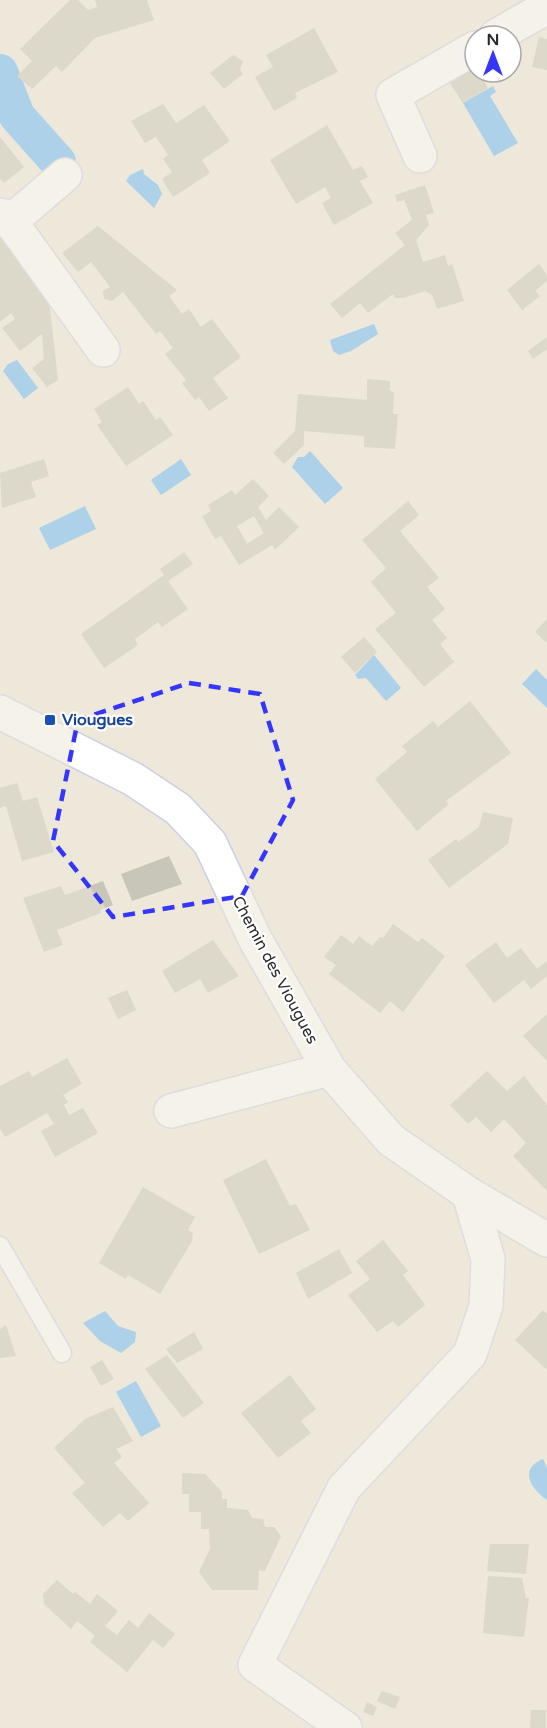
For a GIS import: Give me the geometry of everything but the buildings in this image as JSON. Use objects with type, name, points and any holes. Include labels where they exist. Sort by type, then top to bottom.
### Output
[{"type":"street","points":[[517,24],[547,7]]},
{"type":"street","points":[[420,156],[393,95],[463,55]]},
{"type":"street","points":[[65,175],[5,219],[103,350]]},
{"type":"street","name":"Chemin des Viougues","points":[[0,712],[133,779],[178,809],[210,843],[255,939],[329,1070],[391,1140],[469,1194],[547,1240]]},
{"type":"street","points":[[171,1112],[329,1070]]},
{"type":"street","points":[[345,1728],[255,1665],[344,1488],[470,1354],[486,1306],[488,1259],[469,1194]]},
{"type":"lane","points":[[0,1246],[62,1353]]},
{"type":"highlighted area","points":[[189,683],[260,694],[293,800],[242,896],[113,917],[53,841],[78,720]]},
{"type":"water","points":[[493,86],[496,92],[490,96],[518,143],[494,156],[463,103]]},
{"type":"water","points":[[143,169],[144,174],[158,185],[162,194],[154,208],[126,181],[130,175]]},
{"type":"water","points":[[374,324],[378,334],[351,351],[339,355],[333,351],[330,340]]},
{"type":"water","points":[[17,360],[38,388],[24,399],[3,371],[8,364]]},
{"type":"water","points":[[310,451],[343,488],[325,504],[292,467],[298,457],[304,457]]},
{"type":"water","points":[[181,459],[191,475],[161,495],[151,480]]},
{"type":"water","points":[[85,506],[96,529],[50,550],[39,528]]},
{"type":"water","points":[[374,655],[401,688],[386,701],[366,678],[358,679],[355,675]]},
{"type":"water","points":[[536,669],[547,680],[547,708],[522,684]]},
{"type":"water","points":[[105,1311],[118,1326],[136,1332],[135,1342],[121,1353],[100,1341],[83,1323]]},
{"type":"water","points":[[136,1381],[161,1426],[141,1437],[116,1392]]},
{"type":"water","points":[[543,1459],[547,1468],[547,1500],[532,1485],[529,1473],[535,1463]]},
{"type":"waterway","points":[[0,72],[17,116],[58,162]]},
{"type":"place","name":"Viougues","points":[[50,720]]}]
